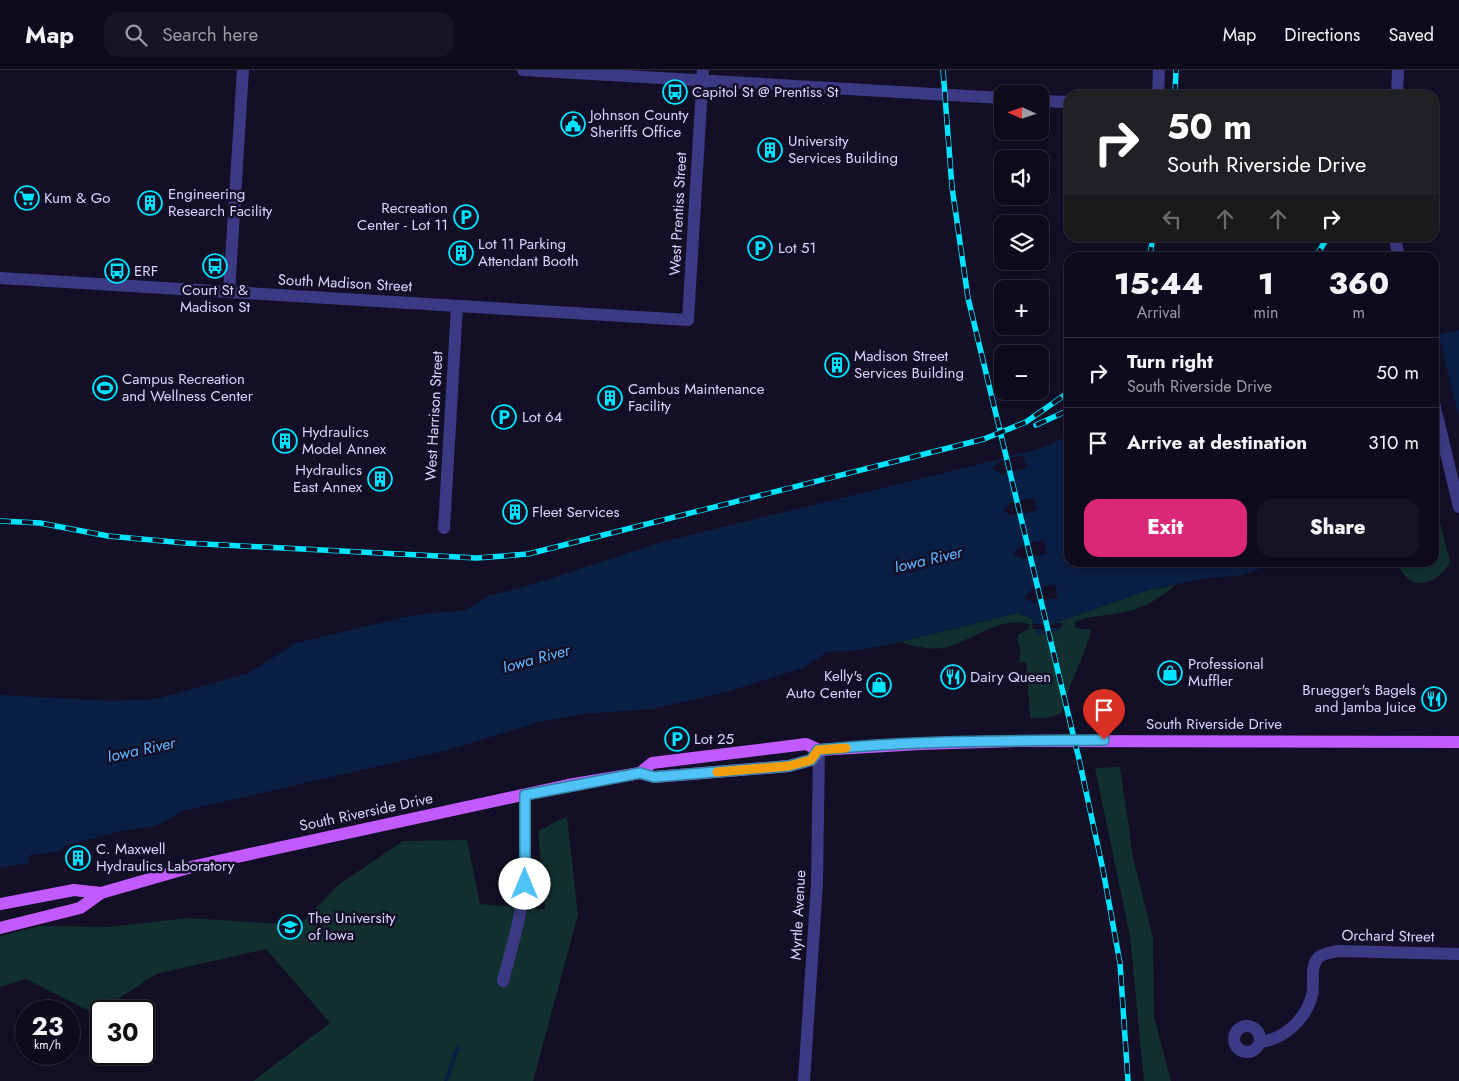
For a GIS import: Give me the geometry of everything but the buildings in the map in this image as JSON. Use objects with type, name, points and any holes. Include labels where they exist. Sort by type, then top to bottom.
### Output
[{"type":"main road","name":"South Riverside Drive","points":[[640,773],[652,763],[806,744],[818,750],[1019,740],[1459,742]]},
{"type":"main road","name":"South Riverside Drive","points":[[0,904],[74,890],[100,892],[195,866],[525,795],[640,773],[654,777],[789,766],[811,760],[818,750]]},
{"type":"main road","name":"South Riverside Drive","points":[[0,928],[80,908],[100,892]]},
{"type":"street","points":[[229,292],[243,70]]},
{"type":"street","points":[[523,70],[703,75],[994,97]]},
{"type":"street","points":[[1158,90],[1159,70]]},
{"type":"street","points":[[1397,90],[1398,70]]},
{"type":"street","name":"West Prentiss Street","points":[[688,320],[703,75]]},
{"type":"street","points":[[1049,101],[1064,102]]},
{"type":"street","name":"South Madison Street","points":[[0,278],[688,320]]},
{"type":"street","name":"West Harrison Street","points":[[444,528],[457,306]]},
{"type":"street","points":[[1439,424],[1459,506]]},
{"type":"street","name":"Myrtle Avenue","points":[[804,1081],[817,883],[818,750]]},
{"type":"street","points":[[503,981],[518,924],[525,884],[525,795]]},
{"type":"street","name":"Orchard Street","points":[[1260,1042],[1284,1034],[1304,1012],[1312,993],[1314,965],[1318,958],[1338,951],[1459,954]]},
{"type":"green space","points":[[1439,518],[1450,562],[1437,577],[1422,583],[1408,579],[1400,567],[1439,567]]},
{"type":"green space","points":[[1175,585],[1158,598],[1138,608],[1075,622],[1075,628],[1091,630],[1090,635],[1062,713],[1048,718],[1030,718],[1026,662],[1019,662],[1021,649],[1017,640],[1019,634],[1029,629],[1029,624],[1018,622],[996,626],[943,648],[922,647],[900,642],[1018,613],[1032,619],[1038,635],[1058,630],[1060,621],[1149,590]]},
{"type":"green space","points":[[1120,767],[1133,857],[1153,938],[1154,1017],[1171,1081],[1144,1081],[1130,936],[1095,768]]},
{"type":"green space","points":[[567,816],[578,915],[533,1081],[253,1081],[330,1023],[266,949],[156,974],[116,1000],[90,1000],[90,1011],[80,1006],[80,1000],[67,1000],[26,979],[0,987],[0,936],[40,926],[110,927],[187,918],[300,925],[338,885],[403,841],[467,840],[480,904],[545,909],[538,831]]},
{"type":"water","points":[[1459,330],[1459,496],[1439,503],[1439,335]]},
{"type":"water","name":"Iowa River","points":[[1064,438],[1064,567],[1266,567],[1238,576],[1205,578],[1149,590],[1060,621],[1059,630],[1038,635],[1032,619],[1018,613],[861,650],[827,652],[803,668],[726,692],[652,709],[584,714],[539,722],[448,750],[183,811],[156,826],[125,830],[64,846],[62,851],[29,855],[29,863],[0,868],[0,695],[111,701],[157,699],[249,673],[296,643],[414,615],[466,610],[488,596],[524,587],[662,542],[1038,449]],"holes":[[[1023,455],[1027,468],[1003,474],[992,469],[999,461]],[[1034,497],[1037,510],[1013,516],[1003,511],[1010,503]],[[1044,540],[1047,553],[1023,559],[1013,554],[1020,546]],[[1055,584],[1058,597],[1034,603],[1024,598],[1031,590]]]},
{"type":"pier","points":[[1439,336],[1459,418],[1459,499],[1439,506]]},
{"type":"pier","points":[[1043,598],[1049,624],[1062,623],[1061,628],[1051,628],[1052,634],[1046,635],[1044,629],[1033,629],[1032,624],[1043,624],[1037,600]]},
{"type":"waterway","points":[[446,1081],[458,1047]]},
{"type":"railway","points":[[943,70],[952,187],[968,298],[1079,759],[1103,870],[1120,963],[1128,1081]]},
{"type":"railway","points":[[1175,90],[1176,70]]},
{"type":"railway","points":[[1150,252],[1152,242]]},
{"type":"railway","points":[[1319,252],[1325,242]]},
{"type":"railway","points":[[0,521],[40,523],[108,536],[185,543],[477,558],[528,554],[984,439],[1026,422],[1064,395]]},
{"type":"railway","points":[[1036,425],[1064,412]]},
{"type":"slow traffic","points":[[717,772],[789,766],[811,760],[818,750],[846,748]]},
{"type":"place","name":"Capitol St @ Prentiss St","points":[[675,92]]},
{"type":"place","name":"Johnson County Sheriffs Office","points":[[573,124]]},
{"type":"place","name":"University Services Building","points":[[770,150]]},
{"type":"place","name":"Kum & Go","points":[[27,198]]},
{"type":"place","name":"Engineering Research Facility","points":[[150,203]]},
{"type":"place","name":"Recreation Center - Lot 11","points":[[466,217]]},
{"type":"place","name":"Lot 51","points":[[760,248]]},
{"type":"place","name":"Lot 11 Parking Attendant Booth","points":[[461,253]]},
{"type":"place","name":"Court St & Madison St","points":[[215,266]]},
{"type":"place","name":"ERF","points":[[117,271]]},
{"type":"place","name":"Madison Street Services Building","points":[[837,365]]},
{"type":"place","name":"Campus Recreation and Wellness Center","points":[[105,388]]},
{"type":"place","name":"Cambus Maintenance Facility","points":[[610,398]]},
{"type":"place","name":"Lot 64","points":[[504,417]]},
{"type":"place","name":"Hydraulics Model Annex","points":[[285,441]]},
{"type":"place","name":"Hydraulics East Annex","points":[[380,479]]},
{"type":"place","name":"Fleet Services","points":[[515,512]]},
{"type":"place","name":"Professional Muffler","points":[[1170,673]]},
{"type":"place","name":"Dairy Queen","points":[[953,677]]},
{"type":"place","name":"Kelly's Auto Center","points":[[879,685]]},
{"type":"place","name":"Bruegger's Bagels and Jamba Juice","points":[[1434,699]]},
{"type":"place","name":"Lot 25","points":[[677,739]]},
{"type":"place","name":"C. Maxwell Hydraulics Laboratory","points":[[78,858]]},
{"type":"place","name":"The University of Iowa","points":[[290,927]]},
{"type":"route","points":[[525,884],[525,795],[568,785],[640,773],[654,777],[789,766],[811,760],[818,750],[983,741],[1104,740]]}]
